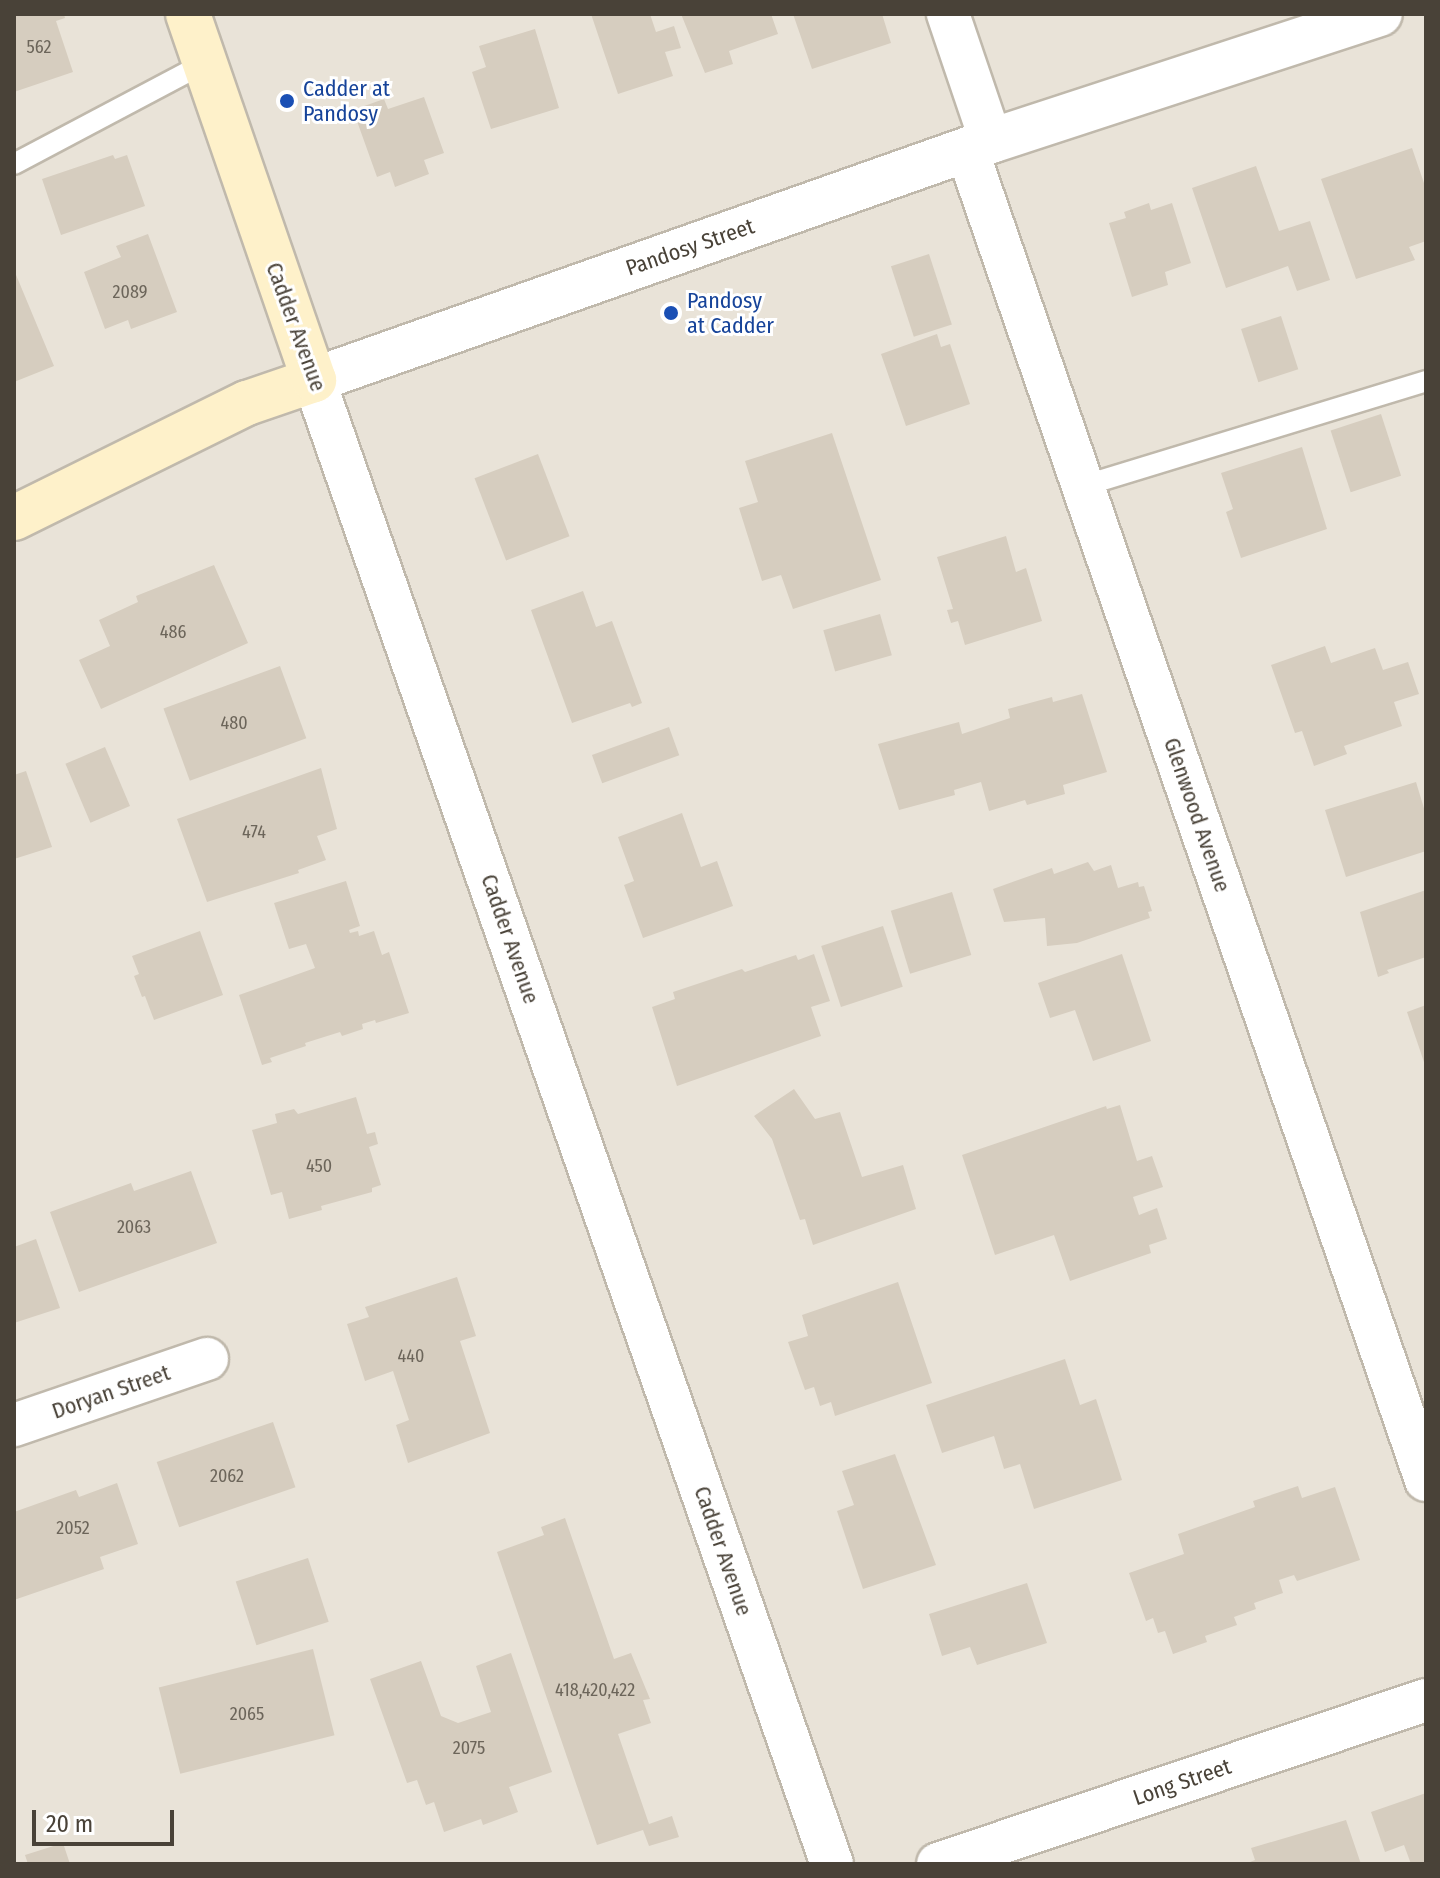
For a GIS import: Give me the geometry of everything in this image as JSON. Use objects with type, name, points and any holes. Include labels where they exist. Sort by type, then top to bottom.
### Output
[{"type":"main road","name":"Cadder Avenue","points":[[188,14],[314,380]]},
{"type":"main road","name":"Pandosy Street","points":[[14,518],[247,403],[314,380]]},
{"type":"street","name":"Glenwood Avenue","points":[[948,14],[979,146],[1083,486],[1426,1480]]},
{"type":"street","name":"Pandosy Street","points":[[314,380],[979,146],[1380,14]]},
{"type":"street","name":"Cadder Avenue","points":[[314,380],[832,1864]]},
{"type":"street","name":"Doryan Street","points":[[14,1425],[207,1359]]},
{"type":"street","name":"Long Street","points":[[938,1864],[1426,1700]]},
{"type":"lane","points":[[14,164],[205,63]]},
{"type":"lane","points":[[1083,486],[1426,381]]},
{"type":"shaded area","points":[[14,14],[1426,14],[1426,1864],[14,1864]]},
{"type":"building","points":[[14,14],[64,14],[65,18],[56,21],[73,72],[14,92]]},
{"type":"building","points":[[591,14],[650,14],[656,32],[674,26],[681,48],[665,52],[673,76],[618,94]]},
{"type":"building","points":[[681,14],[771,14],[778,34],[729,51],[733,64],[705,73]]},
{"type":"building","points":[[793,14],[882,14],[891,43],[812,69]]},
{"type":"building","points":[[535,29],[559,108],[491,129],[472,72],[486,67],[479,46]]},
{"type":"building","points":[[424,97],[444,153],[424,160],[429,174],[395,187],[390,172],[377,177],[353,110],[384,99],[388,109]]},
{"type":"building","points":[[1412,148],[1426,189],[1426,241],[1409,247],[1415,260],[1356,279],[1321,179]]},
{"type":"building","points":[[113,155],[115,159],[127,155],[145,206],[61,235],[42,179]]},
{"type":"building","points":[[1256,166],[1279,231],[1310,221],[1330,280],[1297,291],[1288,266],[1226,288],[1192,188]]},
{"type":"building","points":[[1149,203],[1151,210],[1172,203],[1191,263],[1165,272],[1168,285],[1132,297],[1109,223],[1126,218],[1124,212]]},
{"type":"building","points":[[148,234],[177,312],[131,329],[128,320],[105,329],[84,272],[121,257],[116,246]]},
{"type":"building","points":[[929,254],[952,324],[914,337],[891,266]]},
{"type":"building","points":[[14,270],[54,366],[14,382]]},
{"type":"building","points":[[1281,316],[1298,369],[1258,382],[1241,329]]},
{"type":"building","points":[[937,334],[941,347],[950,344],[970,404],[906,426],[881,354]]},
{"type":"building","points":[[1381,414],[1401,476],[1351,492],[1331,430]]},
{"type":"building","points":[[832,433],[881,580],[793,609],[781,575],[762,581],[739,508],[758,502],[745,461]]},
{"type":"building","points":[[1302,447],[1327,529],[1241,558],[1226,512],[1233,509],[1221,473]]},
{"type":"building","points":[[538,454],[570,536],[506,561],[475,478]]},
{"type":"building","points":[[1006,536],[1016,572],[1026,568],[1042,621],[965,645],[958,621],[951,623],[947,610],[953,609],[937,557]]},
{"type":"building","points":[[214,565],[248,643],[101,709],[79,660],[110,646],[99,620],[138,602],[136,596]]},
{"type":"building","points":[[583,591],[596,627],[612,621],[642,703],[632,707],[630,703],[572,723],[531,610]]},
{"type":"building","points":[[880,614],[892,655],[835,672],[823,630]]},
{"type":"building","points":[[1325,646],[1331,663],[1375,648],[1383,670],[1408,662],[1419,694],[1394,702],[1402,726],[1344,746],[1347,754],[1314,766],[1302,731],[1295,733],[1271,665]]},
{"type":"building","points":[[280,666],[306,738],[190,781],[163,708]]},
{"type":"building","points":[[1082,694],[1107,772],[1063,785],[1065,794],[1027,805],[1025,800],[989,811],[981,782],[954,790],[955,795],[899,810],[878,744],[959,722],[962,734],[1010,718],[1008,709],[1052,697],[1053,702]]},
{"type":"building","points":[[669,727],[679,755],[602,783],[592,755]]},
{"type":"building","points":[[105,747],[130,806],[90,823],[65,764]]},
{"type":"building","points":[[321,768],[337,829],[317,836],[326,860],[298,870],[299,873],[207,902],[177,819]]},
{"type":"building","points":[[26,771],[52,847],[14,859],[14,775]]},
{"type":"building","points":[[1416,782],[1426,815],[1426,851],[1346,877],[1325,810]]},
{"type":"building","points":[[682,813],[701,867],[717,861],[733,906],[643,938],[624,885],[634,881],[618,837]]},
{"type":"building","points":[[1088,862],[1094,871],[1111,865],[1118,888],[1138,882],[1139,887],[1144,886],[1152,911],[1148,912],[1150,918],[1077,943],[1047,946],[1045,918],[1004,922],[993,889],[1052,868],[1054,874]]},
{"type":"building","points":[[346,881],[360,926],[349,930],[350,933],[358,931],[359,936],[374,931],[382,955],[389,952],[409,1013],[362,1024],[363,1029],[342,1036],[340,1032],[305,1043],[306,1046],[270,1058],[272,1062],[262,1065],[239,995],[315,968],[306,944],[289,949],[274,903]]},
{"type":"building","points":[[1426,890],[1426,957],[1387,970],[1389,973],[1378,977],[1360,912]]},
{"type":"building","points":[[952,892],[971,955],[910,974],[891,911]]},
{"type":"building","points":[[883,926],[903,987],[841,1007],[821,946]]},
{"type":"building","points":[[200,931],[223,995],[154,1020],[134,976],[139,974],[132,956]]},
{"type":"building","points":[[814,954],[830,1001],[811,1007],[821,1036],[677,1086],[652,1007],[675,999],[673,992],[742,969],[745,972],[796,955],[798,960]]},
{"type":"building","points":[[1122,954],[1151,1041],[1093,1061],[1075,1010],[1050,1018],[1038,983]]},
{"type":"building","points":[[1426,1005],[1426,1068],[1407,1012]]},
{"type":"building","points":[[794,1089],[815,1119],[840,1112],[862,1177],[903,1165],[916,1209],[813,1245],[805,1219],[800,1220],[772,1139],[754,1116]]},
{"type":"building","points":[[356,1097],[367,1134],[375,1132],[378,1144],[369,1147],[381,1185],[372,1188],[372,1192],[321,1206],[322,1210],[289,1219],[282,1192],[271,1195],[252,1130],[277,1123],[275,1114],[294,1109],[298,1114]]},
{"type":"building","points":[[1120,1105],[1137,1161],[1152,1156],[1163,1187],[1133,1197],[1139,1215],[1157,1208],[1167,1239],[1149,1245],[1151,1253],[1070,1281],[1054,1235],[995,1255],[962,1155],[1106,1106],[1107,1109]]},
{"type":"building","points":[[191,1171],[217,1243],[79,1292],[50,1212],[131,1183],[134,1191]]},
{"type":"building","points":[[36,1239],[60,1308],[14,1323],[14,1247]]},
{"type":"building","points":[[457,1277],[476,1336],[460,1341],[490,1433],[408,1463],[396,1425],[409,1420],[393,1371],[365,1381],[347,1324],[369,1317],[365,1307]]},
{"type":"building","points":[[898,1282],[932,1383],[835,1416],[831,1402],[820,1406],[814,1387],[805,1390],[788,1342],[808,1336],[802,1315]]},
{"type":"building","points":[[1065,1359],[1080,1405],[1096,1399],[1122,1480],[1034,1509],[1020,1464],[1004,1469],[994,1436],[942,1453],[926,1405]]},
{"type":"building","points":[[273,1422],[295,1487],[179,1527],[157,1462]]},
{"type":"building","points":[[895,1454],[936,1565],[863,1589],[837,1511],[854,1505],[842,1471]]},
{"type":"building","points":[[117,1483],[138,1544],[100,1557],[104,1569],[14,1600],[14,1512],[76,1490],[79,1497]]},
{"type":"building","points":[[1298,1486],[1302,1498],[1335,1487],[1360,1560],[1297,1581],[1294,1575],[1279,1580],[1283,1593],[1254,1603],[1256,1609],[1234,1617],[1237,1625],[1205,1636],[1207,1642],[1173,1654],[1165,1631],[1158,1633],[1153,1618],[1146,1621],[1129,1573],[1184,1554],[1178,1534],[1255,1507],[1253,1501]]},
{"type":"building","points":[[565,1518],[614,1659],[631,1653],[650,1699],[643,1700],[651,1723],[618,1734],[649,1824],[672,1816],[679,1837],[649,1846],[643,1830],[597,1845],[497,1552],[544,1535],[541,1527]]},
{"type":"building","points":[[308,1558],[329,1622],[256,1645],[236,1581]]},
{"type":"building","points":[[1027,1583],[1047,1643],[977,1665],[970,1647],[942,1656],[929,1614]]},
{"type":"building","points":[[313,1649],[335,1735],[180,1774],[159,1687]]},
{"type":"building","points":[[511,1653],[552,1772],[509,1787],[518,1812],[483,1825],[481,1819],[444,1832],[434,1802],[426,1805],[417,1780],[407,1783],[370,1679],[421,1661],[441,1716],[458,1723],[491,1712],[476,1666]]},
{"type":"building","points":[[1426,1793],[1426,1864],[1411,1864],[1404,1845],[1385,1852],[1371,1812]]},
{"type":"building","points":[[1346,1820],[1361,1864],[1245,1864],[1255,1860],[1251,1848]]},
{"type":"building","points":[[63,1843],[70,1864],[28,1864],[25,1855]]},
{"type":"place","name":"Cadder at Pandosy","points":[[287,101]]},
{"type":"place","name":"Pandosy at Cadder","points":[[671,313]]}]
